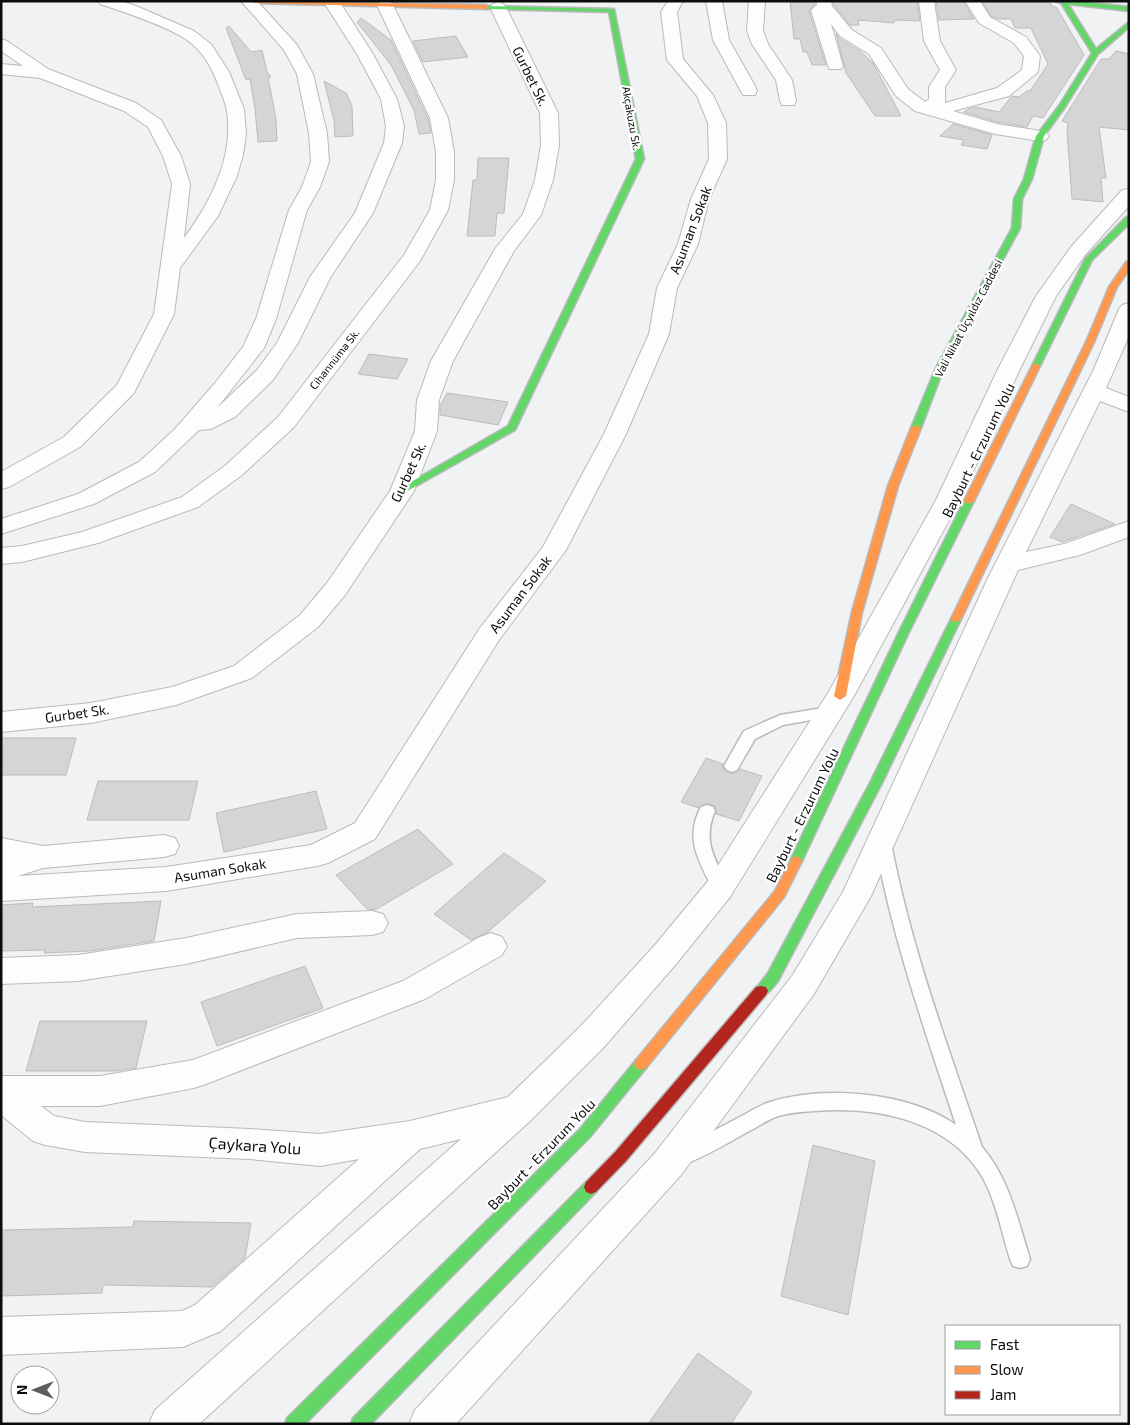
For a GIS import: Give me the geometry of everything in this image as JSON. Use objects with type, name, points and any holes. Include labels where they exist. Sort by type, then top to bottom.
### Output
[{"type":"main road","name":"Akçakuzu Sk.","points":[[255,1],[612,10],[640,158],[512,428],[402,491]]},
{"type":"main road","points":[[1061,2],[1129,9]]},
{"type":"main road","points":[[1061,2],[1095,53]]},
{"type":"main road","name":"Vali Nihat Üçyıldız Caddesi","points":[[835,704],[857,612],[893,486],[939,370],[1016,228],[1018,200],[1028,179],[1040,136],[1062,107],[1095,53],[1129,24]]},
{"type":"main road","name":"Bayburt - Erzurum Yolu","points":[[293,1424],[585,1133],[780,894],[903,634],[1090,259],[1129,219]]},
{"type":"main road","points":[[359,1424],[621,1156],[773,977],[876,783],[1091,340],[1113,287],[1129,264]]},
{"type":"street","points":[[105,1],[138,12],[192,36],[212,54],[236,110],[237,138],[231,168],[217,199],[191,242],[169,269]]},
{"type":"street","points":[[1,527],[86,499],[147,467],[183,434],[223,388],[253,348],[266,319],[298,210],[311,187],[320,162],[318,133],[305,74],[291,48],[248,1]]},
{"type":"street","name":"Asuman Sokak","points":[[1,889],[176,878],[317,855],[365,831],[489,634],[554,550],[615,434],[659,334],[667,288],[688,244],[700,199],[718,160],[717,123],[705,95],[675,60],[669,12],[676,1]]},
{"type":"street","points":[[714,1],[718,33],[733,62],[744,78],[749,91]]},
{"type":"street","points":[[757,1],[755,31],[760,44],[784,80],[788,101]]},
{"type":"street","points":[[926,1],[932,41],[948,70],[937,87],[938,101],[930,110]]},
{"type":"street","points":[[930,110],[1003,92],[1030,72],[1032,56],[1020,40],[984,20],[972,1]]},
{"type":"street","points":[[183,434],[227,412],[265,375],[287,342],[320,277],[364,213],[393,142],[395,126],[389,100],[365,54],[333,4]]},
{"type":"street","points":[[835,66],[819,10],[824,4],[846,33],[875,51],[902,92],[921,107],[995,129],[1040,136]]},
{"type":"street","name":"Cihannüma Sk.","points":[[1,556],[22,554],[89,538],[190,502],[234,470],[286,422],[412,257],[439,210],[445,180],[445,152],[439,118],[385,5]]},
{"type":"street","name":"Gurbet Sk.","points":[[1,722],[91,713],[176,696],[243,672],[314,614],[336,589],[402,491],[426,431],[428,400],[442,361],[505,249],[532,215],[544,180],[550,145],[549,113],[498,7]]},
{"type":"street","points":[[1,44],[43,72],[130,107],[155,124],[172,156],[181,184],[164,314],[126,388],[72,442],[1,482]]},
{"type":"street","points":[[1,69],[43,72]]},
{"type":"street","points":[[169,1424],[518,1110],[592,1037],[666,954],[720,886],[835,704],[948,500],[1008,371],[1046,296],[1078,251],[1129,194]]},
{"type":"street","points":[[429,1424],[668,1164],[803,985],[856,896],[1008,564],[1106,369],[1129,309]]},
{"type":"street","points":[[1094,391],[1129,405]]},
{"type":"street","points":[[1008,564],[1071,550],[1129,528]]},
{"type":"street","points":[[1,870],[43,857],[164,846]]},
{"type":"street","points":[[1,850],[43,857]]},
{"type":"street","points":[[1,971],[78,968],[186,951],[297,926],[372,923]]},
{"type":"street","name":"Çaykara Yolu","points":[[1,1093],[100,1091],[194,1074],[414,990],[491,946]]},
{"type":"street","name":"Çaykara Yolu","points":[[1,1093],[45,1130],[85,1137],[250,1144],[320,1150],[410,1136],[518,1110]]},
{"type":"street","points":[[1,1336],[183,1329],[208,1318],[410,1136]]},
{"type":"lane","points":[[732,766],[749,735],[780,720],[835,704]]},
{"type":"lane","points":[[707,810],[701,822],[700,845],[720,886]]},
{"type":"lane","points":[[882,839],[889,882],[902,936],[974,1150]]},
{"type":"lane","points":[[668,1164],[770,1111],[819,1102],[870,1104],[904,1112],[936,1122],[950,1130],[974,1150],[991,1174],[1020,1258]]},
{"type":"building","points":[[790,1],[814,1],[815,4],[809,11],[826,65],[812,65],[807,52],[803,52],[800,39],[794,39]]},
{"type":"building","points":[[833,1],[917,1],[920,21],[895,20],[894,23],[858,20],[859,25],[850,25]]},
{"type":"building","points":[[936,1],[963,1],[974,19],[939,20]]},
{"type":"building","points":[[982,1],[1049,1],[1051,5],[1057,8],[1084,55],[1043,118],[1033,116],[1027,127],[997,122],[964,112],[976,107],[999,112],[1012,96],[1019,97],[1030,91],[1048,64],[1031,28],[1015,28],[1011,19],[998,19],[991,16]]},
{"type":"building","points":[[361,18],[391,40],[428,119],[431,133],[419,134],[414,110],[391,65],[357,22]]},
{"type":"building","points":[[229,26],[251,52],[262,50],[267,72],[271,77],[268,77],[276,119],[277,141],[258,142],[250,79],[246,80],[226,28]]},
{"type":"building","points":[[836,33],[839,38],[860,51],[873,63],[901,116],[875,116],[846,73]]},
{"type":"building","points":[[456,36],[468,57],[423,62],[413,41]]},
{"type":"building","points":[[1116,51],[1129,54],[1129,130],[1099,127],[1106,178],[1101,178],[1103,202],[1072,199],[1068,123],[1062,121],[1101,59],[1109,59]]},
{"type":"building","points":[[324,81],[346,93],[352,106],[353,136],[335,137],[334,120]]},
{"type":"building","points":[[953,124],[992,135],[987,149],[961,145],[964,140],[940,136]]},
{"type":"building","points":[[478,158],[509,158],[504,213],[497,213],[495,236],[467,236],[473,180],[477,180]]},
{"type":"building","points":[[369,354],[408,359],[397,379],[358,374]]},
{"type":"building","points":[[447,393],[508,402],[498,425],[440,415],[440,406]]},
{"type":"building","points":[[1071,504],[1115,524],[1062,542],[1050,537]]},
{"type":"building","points":[[1,738],[76,738],[66,775],[1,775]]},
{"type":"building","points":[[706,758],[723,764],[722,767],[731,774],[740,769],[762,776],[739,821],[716,814],[715,806],[708,803],[699,808],[681,802]]},
{"type":"building","points":[[98,781],[198,781],[189,820],[87,820]]},
{"type":"building","points":[[316,791],[327,829],[224,852],[216,813]]},
{"type":"building","points":[[418,829],[453,864],[375,910],[367,909],[336,875]]},
{"type":"building","points":[[504,853],[546,881],[488,932],[471,940],[434,914]]},
{"type":"building","points":[[161,901],[154,941],[90,951],[44,953],[45,950],[1,951],[1,905],[33,903],[32,907]]},
{"type":"building","points":[[305,966],[323,1008],[217,1046],[201,1002]]},
{"type":"building","points":[[40,1021],[147,1021],[136,1068],[115,1071],[26,1071]]},
{"type":"building","points":[[813,1145],[875,1161],[848,1315],[781,1296]]},
{"type":"building","points":[[134,1221],[251,1223],[245,1258],[212,1287],[103,1285],[102,1293],[1,1296],[1,1230],[133,1227]]},
{"type":"building","points":[[698,1353],[752,1392],[731,1424],[648,1424]]},
{"type":"traffic: fast","points":[[1058,1],[1129,9]]},
{"type":"traffic: fast","points":[[1064,3],[1095,53]]},
{"type":"traffic: fast","points":[[402,491],[512,428],[640,159],[612,10],[486,7]]},
{"type":"traffic: fast","points":[[916,428],[939,370],[1016,228],[1018,199],[1028,179],[1040,136],[1062,107],[1095,53],[1129,24]]},
{"type":"traffic: fast","points":[[1036,366],[1089,259],[1129,219]]},
{"type":"traffic: fast","points":[[796,861],[903,634],[969,501]]},
{"type":"traffic: fast","points":[[761,991],[773,977],[876,783],[956,619]]},
{"type":"traffic: fast","points":[[293,1424],[585,1133],[641,1064]]},
{"type":"traffic: fast","points":[[359,1424],[591,1187]]},
{"type":"traffic: slow","points":[[255,1],[486,7]]},
{"type":"traffic: slow","points":[[956,619],[1091,340],[1113,287],[1129,264]]},
{"type":"traffic: slow","points":[[969,501],[1036,366]]},
{"type":"traffic: slow","points":[[840,696],[857,612],[893,486],[916,428]]},
{"type":"traffic: slow","points":[[641,1064],[780,894],[796,861]]},
{"type":"traffic: jam","points":[[591,1187],[621,1156],[761,991]]}]
